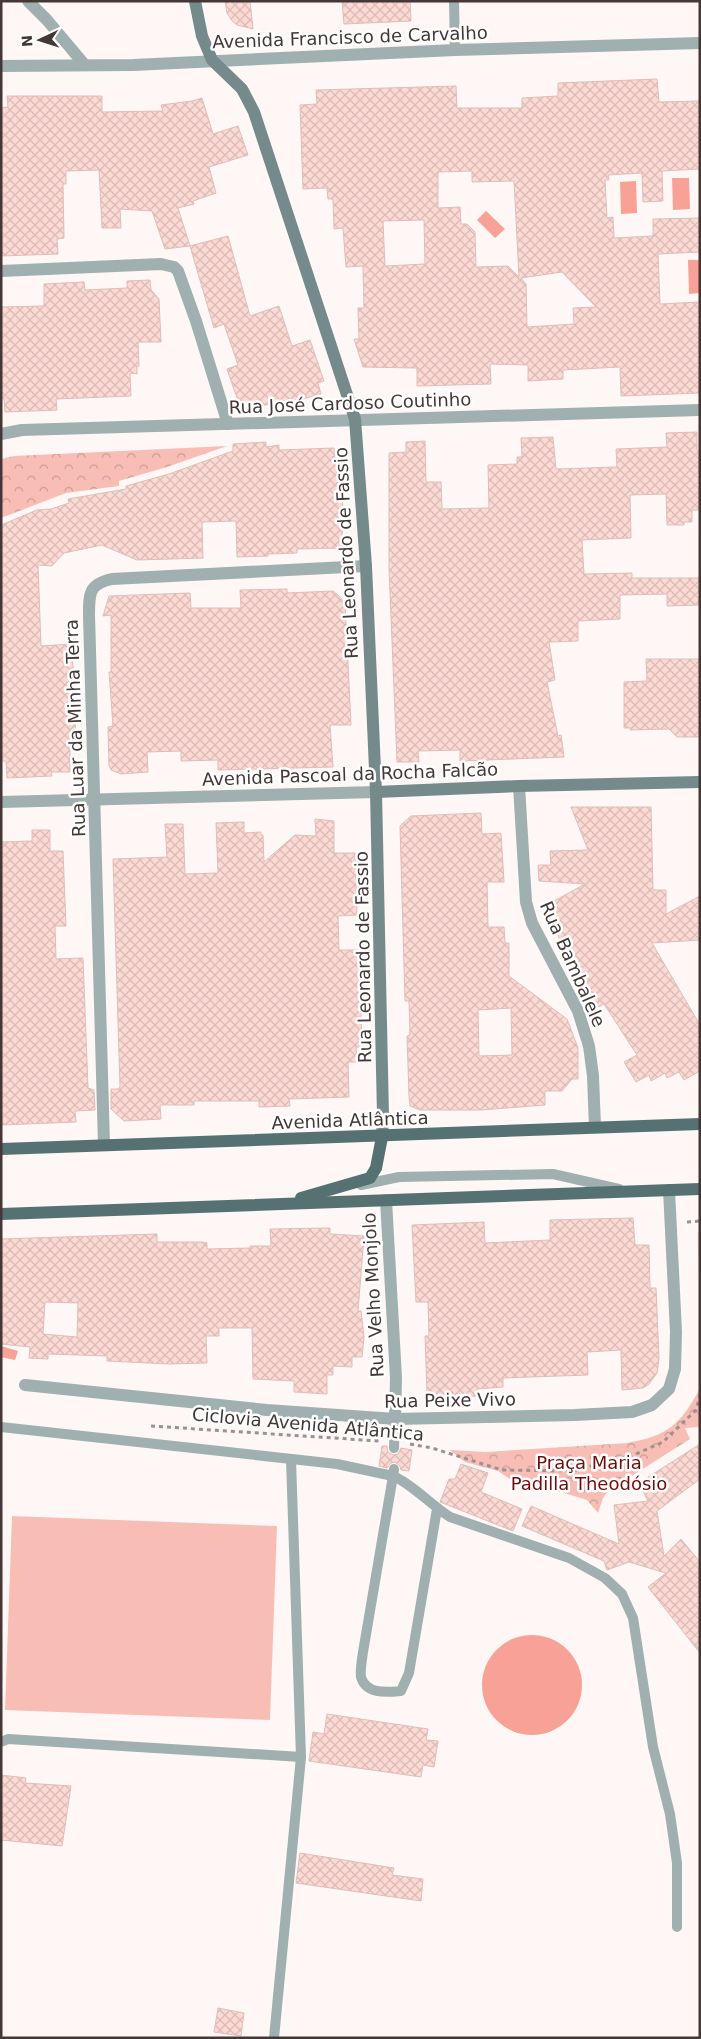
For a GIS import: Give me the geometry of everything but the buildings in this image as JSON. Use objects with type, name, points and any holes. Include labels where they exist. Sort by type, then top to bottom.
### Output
[{"type":"main road","name":"Avenida Atlântica","points":[[1,1149],[382,1137],[700,1124]]},
{"type":"main road","points":[[284,1203],[370,1178],[376,1168],[382,1137]]},
{"type":"main road","points":[[1,1214],[700,1189]]},
{"type":"street","points":[[28,1],[47,20],[84,64]]},
{"type":"street","name":"Rua Leonardo de Fassio","points":[[195,1],[202,36],[212,60],[242,89],[254,112],[355,419],[366,566],[376,792],[384,1116],[382,1137]]},
{"type":"street","name":"Avenida Francisco de Carvalho","points":[[1,66],[133,65],[456,50],[700,43]]},
{"type":"street","points":[[1,271],[161,264],[174,266],[178,271],[196,321],[228,424]]},
{"type":"street","name":"Rua José Cardoso Coutinho","points":[[1,434],[22,430],[700,410]]},
{"type":"street","name":"Rua Luar da Minha Terra","points":[[104,1145],[89,615],[89,597],[93,587],[112,578],[366,566]]},
{"type":"street","name":"Avenida Pascoal da Rocha Falcão","points":[[1,802],[700,782]]},
{"type":"street","name":"Rua Bambalele","points":[[519,786],[526,902],[532,923],[578,1011],[589,1046],[595,1127]]},
{"type":"street","name":"Rua Peixe Vivo","points":[[25,1386],[266,1410],[395,1419],[632,1412],[652,1405],[669,1389],[676,1369],[669,1190]]},
{"type":"street","name":"Rua Velho Monjolo","points":[[386,1200],[396,1378],[395,1419]]},
{"type":"lane","points":[[454,1],[456,50]]},
{"type":"lane","points":[[284,1203],[399,1177],[553,1174],[630,1191]]},
{"type":"lane","points":[[394,1445],[395,1419]]},
{"type":"lane","points":[[1,1427],[337,1464],[393,1472],[437,1509],[450,1517],[568,1558],[606,1578],[622,1594],[633,1618],[653,1748],[670,1814],[677,1863],[678,1927]]},
{"type":"lane","points":[[274,2038],[301,1757],[291,1460]]},
{"type":"lane","points":[[393,1472],[363,1652],[361,1677],[367,1686],[380,1692],[401,1691],[409,1673],[437,1509]]},
{"type":"lane","points":[[1,1742],[8,1739],[301,1757]]},
{"type":"path","name":"Ciclovia Avenida Atlântica","points":[[144,1425],[223,1429],[432,1448],[502,1470],[573,1471],[636,1454],[663,1442],[696,1410],[700,1395]]},
{"type":"green space","points":[[227,446],[119,481],[119,486],[66,493],[1,518],[1,459],[14,456]]},
{"type":"green space","points":[[700,1231],[700,1323],[698,1233]]},
{"type":"green space","name":"Praça Maria Padilla Theodósio","points":[[700,1388],[700,1427],[685,1428],[690,1439],[608,1491],[603,1498],[598,1513],[587,1500],[561,1492],[526,1490],[498,1471],[465,1462],[450,1450],[485,1452],[627,1443],[641,1440],[653,1437],[672,1426],[686,1411]]},
{"type":"green space","points":[[12,1516],[277,1526],[270,1720],[5,1710]]},
{"type":"shaded area","points":[[672,178],[689,178],[690,209],[673,210]]},
{"type":"shaded area","points":[[636,181],[637,213],[621,214],[620,182]]},
{"type":"shaded area","points":[[486,211],[505,229],[495,238],[477,220]]},
{"type":"shaded area","points":[[688,260],[700,260],[700,293],[689,294]]},
{"type":"shaded area","points":[[1,1346],[18,1351],[15,1360],[1,1357]]},
{"type":"shaded area","points":[[532,1635],[551,1639],[567,1650],[578,1666],[582,1685],[578,1704],[567,1720],[551,1731],[532,1735],[513,1731],[497,1720],[486,1704],[482,1685],[486,1666],[497,1650],[513,1639]]}]
